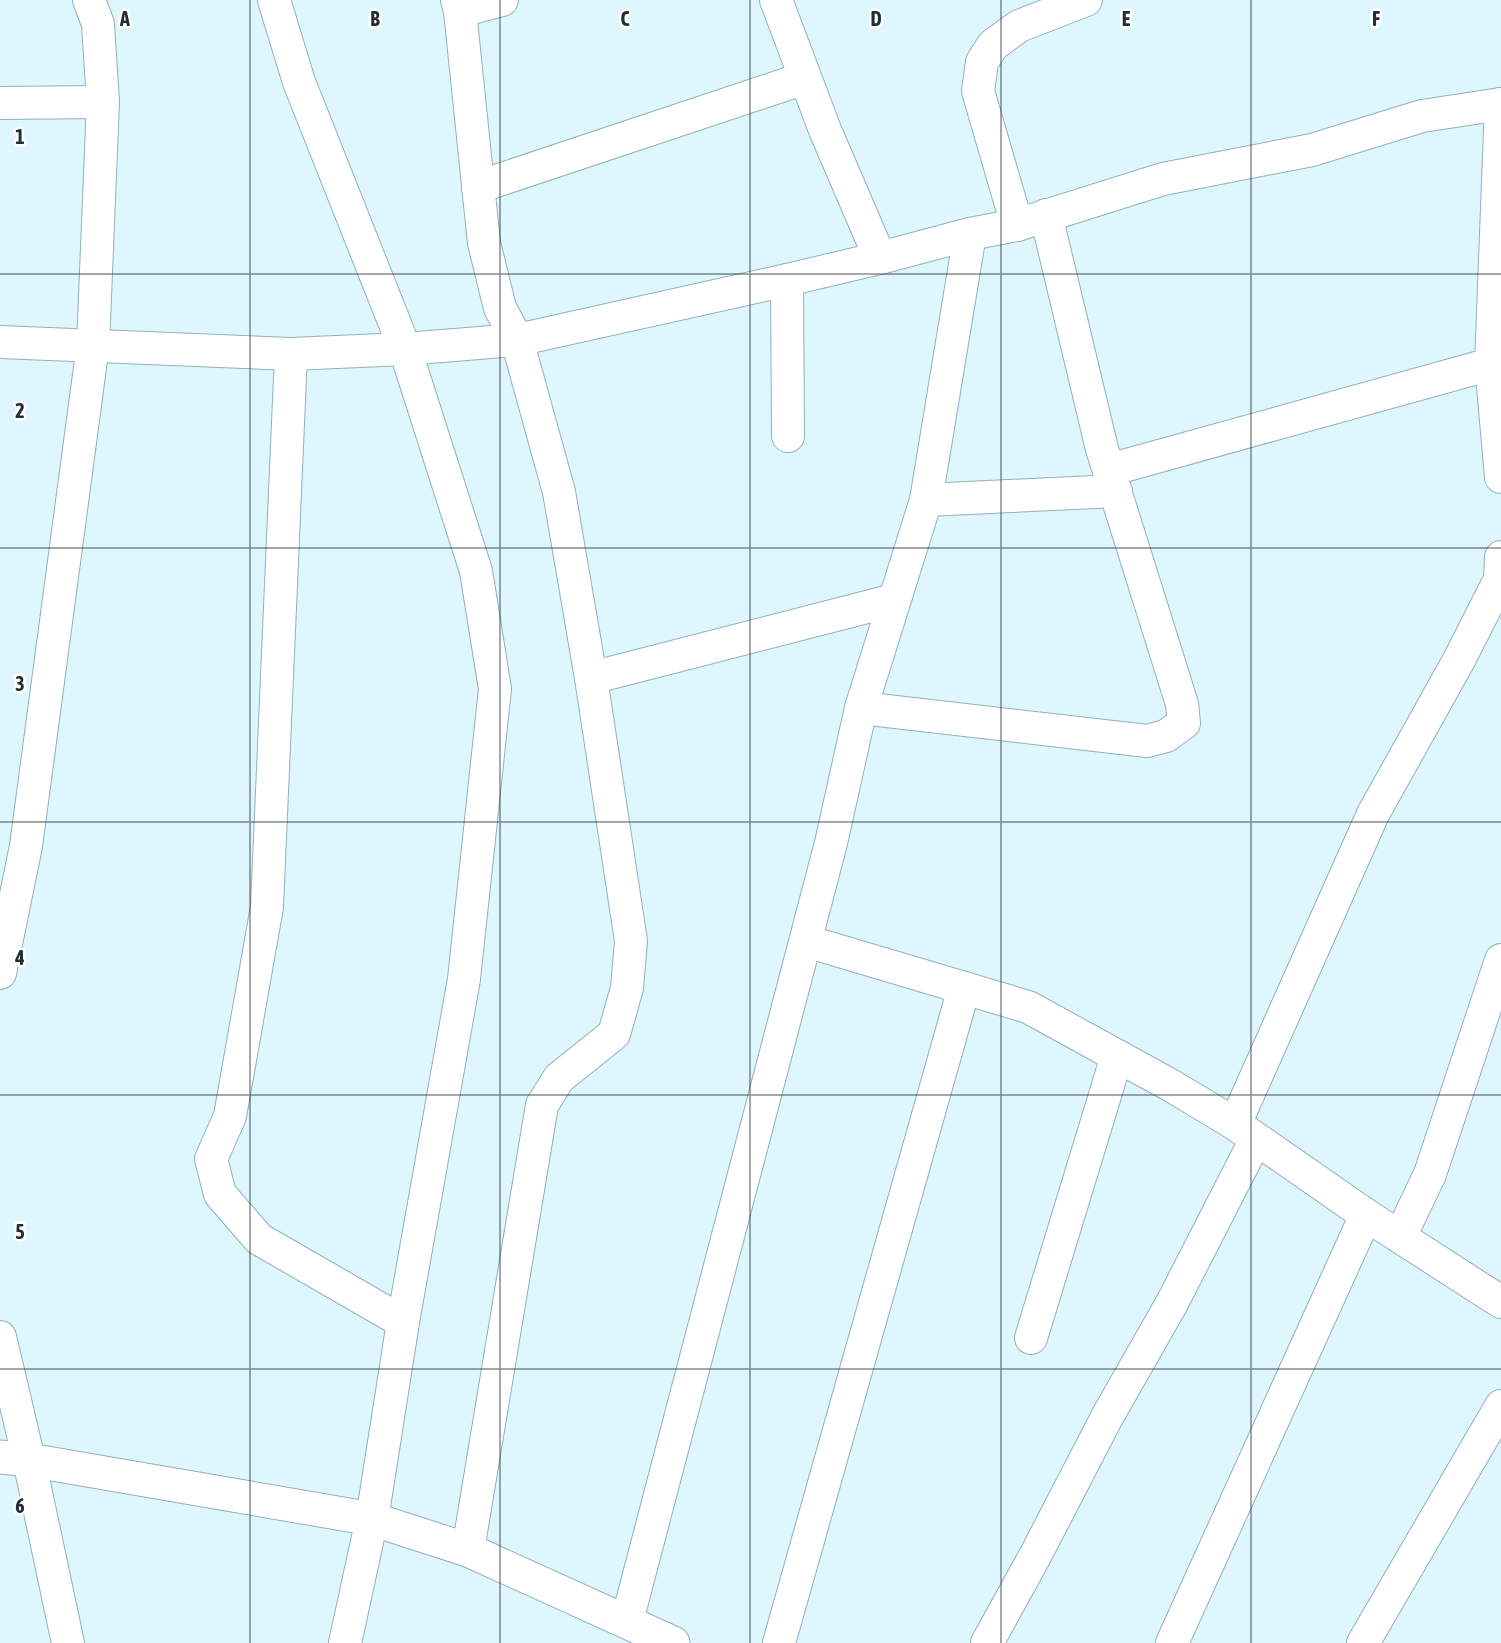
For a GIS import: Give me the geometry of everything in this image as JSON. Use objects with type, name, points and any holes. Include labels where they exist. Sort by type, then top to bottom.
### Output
[{"type":"street","points":[[0,973],[26,846],[93,345],[103,102],[98,24],[89,0]]},
{"type":"street","points":[[274,0],[299,82],[405,349],[476,571],[495,689],[464,979],[403,1322],[372,1519],[345,1643]]},
{"type":"street","points":[[468,1550],[542,1105],[559,1078],[614,1034],[627,988],[631,941],[591,678],[559,492],[517,340],[500,308],[484,243],[459,5],[502,0]]},
{"type":"street","points":[[776,0],[805,78],[880,258]]},
{"type":"street","points":[[1017,225],[978,91],[982,62],[993,45],[1019,26],[1086,0]]},
{"type":"street","points":[[478,188],[805,78]]},
{"type":"street","points":[[0,103],[103,102]]},
{"type":"street","points":[[0,342],[291,354],[405,349],[517,340],[787,280],[970,234],[1017,225],[1163,179],[1312,150],[1422,116],[1501,104],[1497,309],[1491,364],[1501,477]]},
{"type":"street","points":[[861,708],[1147,741],[1166,736],[1184,723],[1182,704],[1102,449],[1046,215]]},
{"type":"street","points":[[627,1621],[806,941],[831,843],[861,708],[926,500],[970,234]]},
{"type":"street","points":[[787,280],[789,436]]},
{"type":"street","points":[[291,354],[267,907],[230,1116],[211,1159],[220,1194],[259,1239],[403,1322]]},
{"type":"street","points":[[926,500],[1112,480],[1491,364]]},
{"type":"street","points":[[987,1643],[1107,1417],[1172,1303],[1246,1131],[1373,813],[1459,660],[1500,579],[1501,558]]},
{"type":"street","points":[[591,678],[894,600]]},
{"type":"street","points":[[806,941],[1028,1007],[1172,1086],[1246,1131],[1366,1215],[1501,1302]]},
{"type":"street","points":[[1400,1237],[1430,1174],[1501,960]]},
{"type":"street","points":[[779,1643],[964,988]]},
{"type":"street","points":[[1031,1338],[1117,1056]]},
{"type":"street","points":[[1172,1643],[1366,1215]]},
{"type":"street","points":[[0,1337],[15,1459],[68,1643]]},
{"type":"street","points":[[1363,1643],[1501,1406]]},
{"type":"street","points":[[15,1459],[372,1519],[468,1550],[673,1643]]}]
